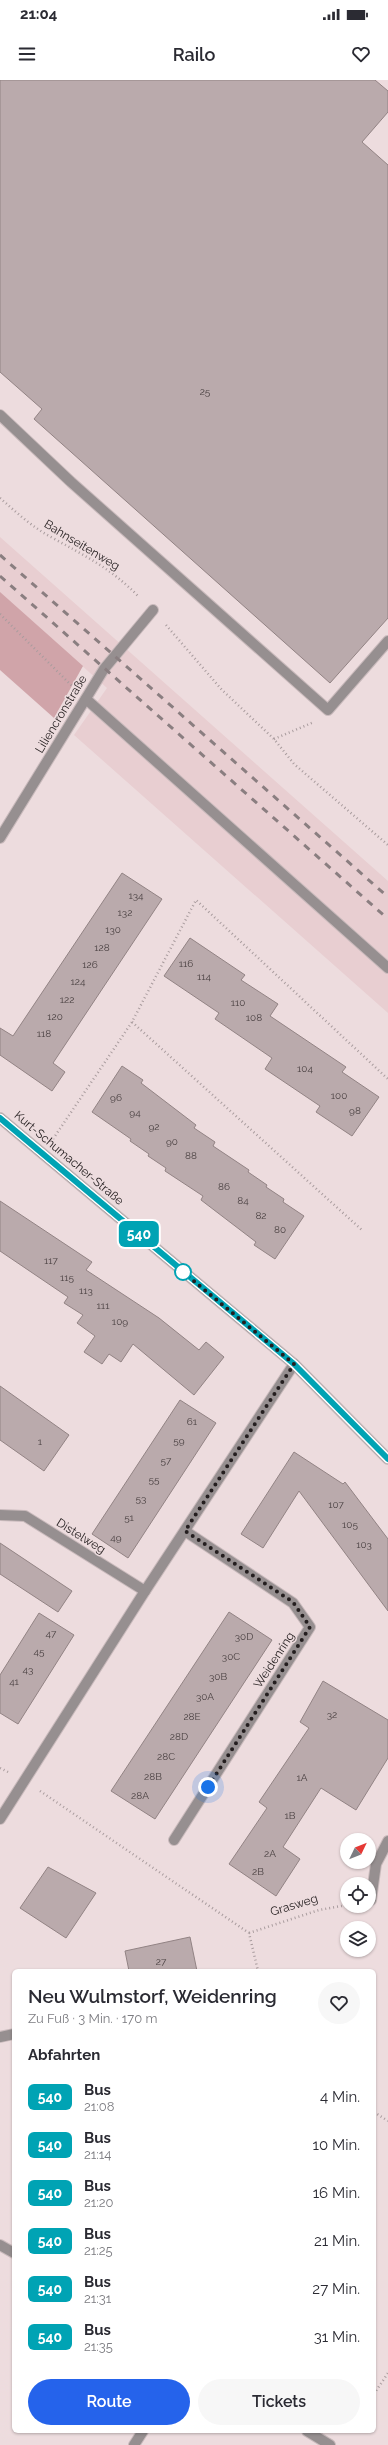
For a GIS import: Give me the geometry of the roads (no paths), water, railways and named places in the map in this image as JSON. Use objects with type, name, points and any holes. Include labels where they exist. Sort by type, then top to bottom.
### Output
[{"type":"street","points":[[0,415],[71,482],[328,710],[388,641]]},
{"type":"street","name":"Liliencronstraße","points":[[0,838],[104,669],[152,610]]},
{"type":"street","points":[[86,699],[388,968]]},
{"type":"street","name":"Kurt-Schumacher-Straße","points":[[0,1118],[44,1153],[294,1364],[388,1459]]},
{"type":"street","points":[[0,1819],[145,1591],[294,1364]]},
{"type":"street","name":"Distelweg","points":[[0,1515],[25,1516],[145,1591]]},
{"type":"street","name":"Weidenring","points":[[174,1840],[310,1627],[293,1602],[185,1531]]},
{"type":"street","points":[[374,1877],[376,1864],[388,1841]]},
{"type":"street","points":[[0,2037],[12,2034]]},
{"type":"street","points":[[0,2245],[12,2252]]},
{"type":"street","points":[[134,2445],[142,2433]]},
{"type":"street","points":[[310,2433],[330,2445]]},
{"type":"railway","points":[[0,555],[388,897]]},
{"type":"railway","points":[[0,576],[388,919]]}]
